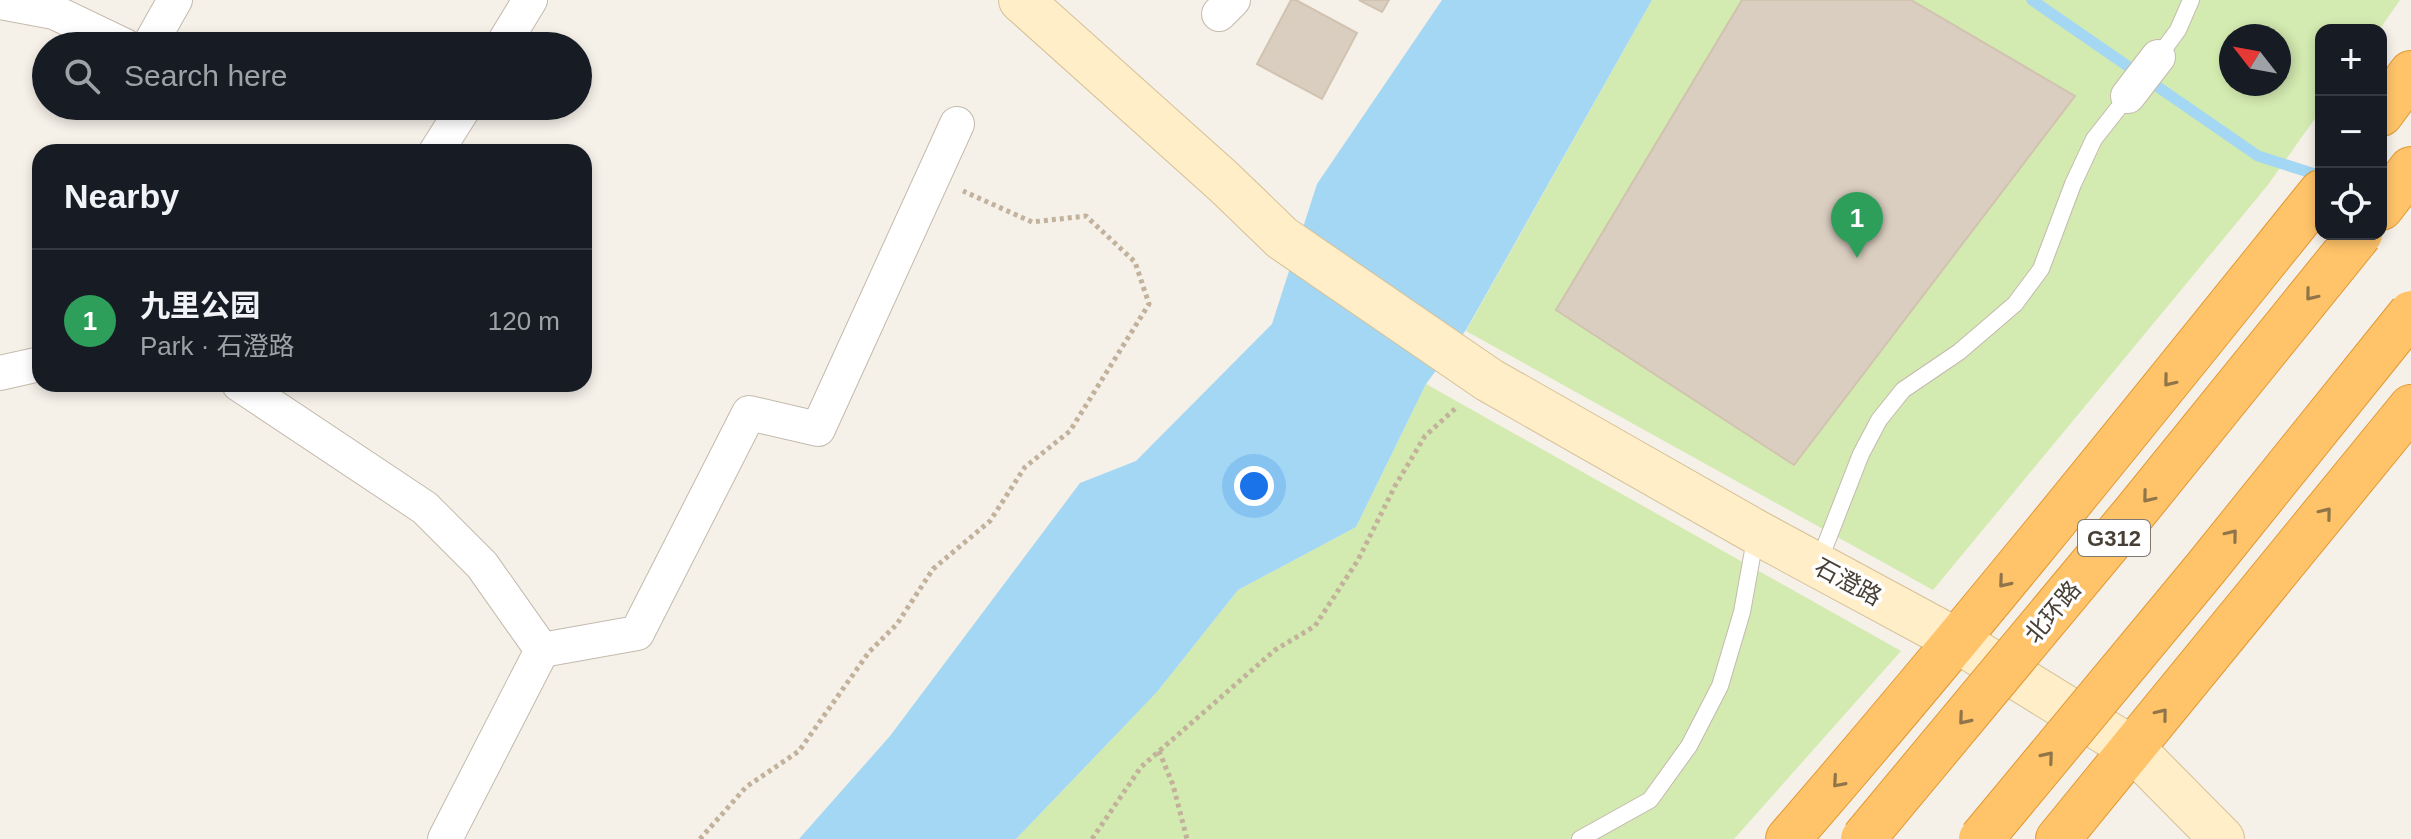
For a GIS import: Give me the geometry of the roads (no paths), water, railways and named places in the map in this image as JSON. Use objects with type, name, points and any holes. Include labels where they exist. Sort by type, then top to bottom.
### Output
[{"type":"highway","points":[[2387,106],[2411,73]]},
{"type":"highway","points":[[2387,200],[2411,169]]},
{"type":"highway","points":[[1788,839],[1956,640],[2315,199]]},
{"type":"highway","name":"北环路","points":[[1863,839],[2125,524],[2355,240]]},
{"type":"highway","points":[[1981,839],[2411,313]]},
{"type":"highway","points":[[2058,839],[2405,415]]},
{"type":"street","points":[[157,32],[175,0]]},
{"type":"street","points":[[511,32],[530,0]]},
{"type":"street","name":"石澄路","points":[[1021,0],[1282,238],[1489,380],[1756,532],[1956,640],[2133,749],[2222,839]]},
{"type":"street","points":[[0,2],[54,12],[96,32]]},
{"type":"street","points":[[2128,96],[2158,57]]},
{"type":"street","points":[[441,144],[456,120]]},
{"type":"street","points":[[542,650],[637,633],[749,413],[818,429],[957,124]]},
{"type":"street","points":[[0,373],[32,366]]},
{"type":"street","points":[[251,392],[425,508],[482,565],[542,650]]},
{"type":"street","points":[[445,839],[542,650]]},
{"type":"lane","points":[[2158,57],[2178,30],[2191,0]]},
{"type":"lane","points":[[1817,565],[1861,454],[1879,420],[1903,390],[1959,352],[2015,304],[2041,269],[2073,184],[2094,139],[2128,96]]},
{"type":"lane","points":[[1580,839],[1650,800],[1689,746],[1720,686],[1742,612],[1756,532]]},
{"type":"water","points":[[1442,0],[1652,0],[1466,330],[1426,384],[1356,527],[1238,590],[1157,692],[1016,839],[799,839],[890,736],[1080,483],[1136,461],[1272,324],[1317,184]]},
{"type":"waterway","points":[[2032,0],[2258,156],[2315,174]]},
{"type":"place","name":"九里公园","points":[[1857,258]]}]
